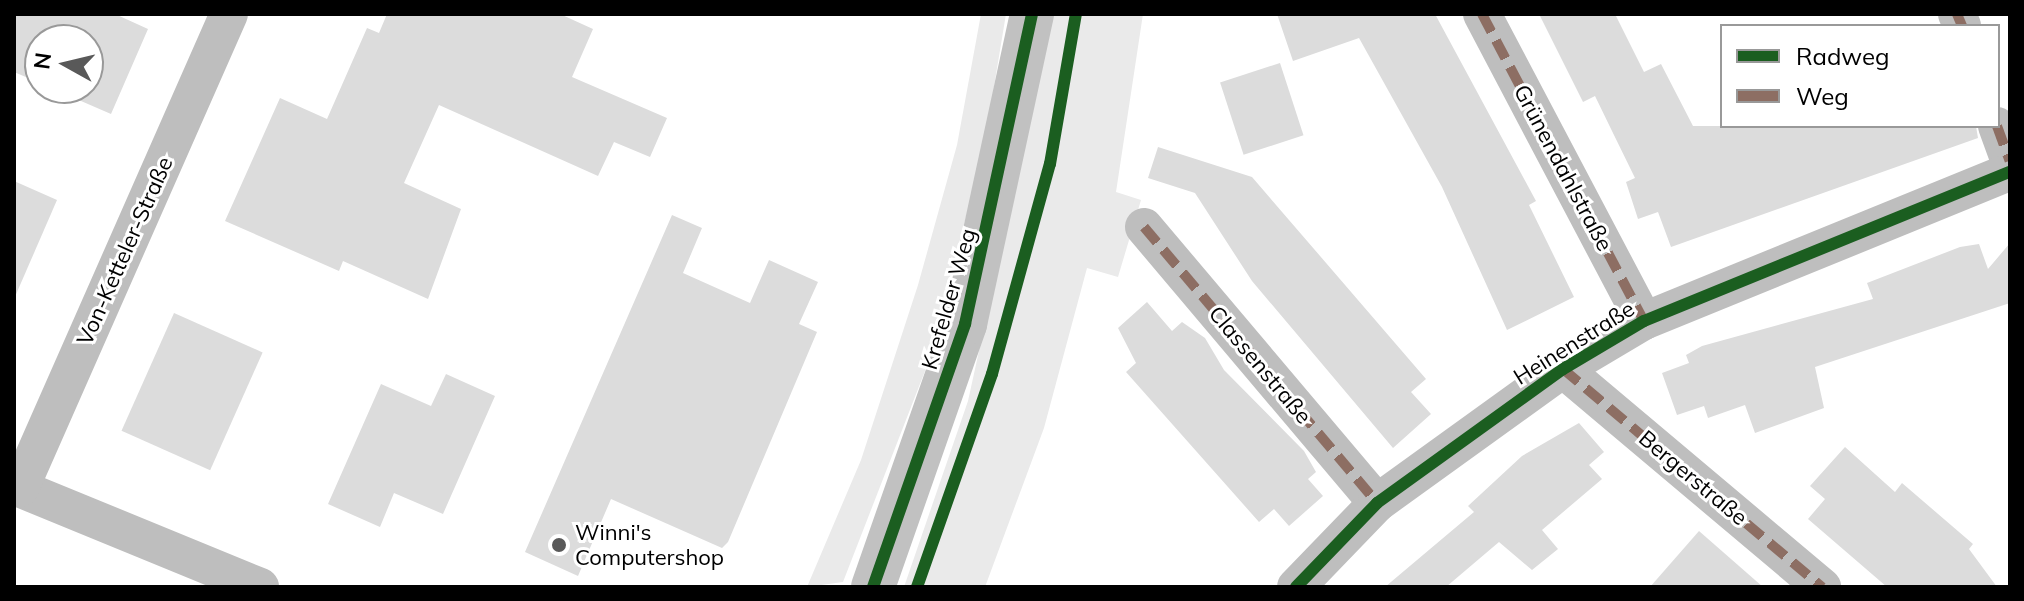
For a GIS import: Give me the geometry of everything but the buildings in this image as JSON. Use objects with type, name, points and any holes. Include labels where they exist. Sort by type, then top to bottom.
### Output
[{"type":"street","name":"Von-Ketteler-Straße","points":[[229,14],[17,487],[260,587]]},
{"type":"street","name":"Krefelder Weg","points":[[873,587],[965,324],[1032,14]]},
{"type":"street","name":"Grünendahlstraße","points":[[1482,14],[1644,321]]},
{"type":"street","points":[[1998,128],[2010,161]]},
{"type":"street","name":"Heinenstraße","points":[[1296,587],[1377,503],[1563,369],[1644,321],[2010,172]]},
{"type":"street","name":"Classenstraße","points":[[1144,227],[1377,503]]},
{"type":"street","name":"Bergerstraße","points":[[1563,369],[1822,587]]},
{"type":"shaded area","points":[[981,14],[1006,14],[983,153],[925,371],[843,582],[807,587],[861,460],[918,285],[957,145]]},
{"type":"shaded area","points":[[1053,14],[1143,14],[1116,192],[1141,200],[1118,277],[1087,268],[1044,428],[985,587],[904,587],[968,401]]},
{"type":"marked path","points":[[1482,14],[1644,321]]},
{"type":"marked path","points":[[1957,14],[1961,24]]},
{"type":"marked path","points":[[1998,128],[2010,161]]},
{"type":"marked path","points":[[1144,227],[1377,503]]},
{"type":"marked path","points":[[1563,369],[1822,587]]},
{"type":"cycle path","points":[[873,587],[965,324],[1032,14]]},
{"type":"cycle path","points":[[917,587],[992,374],[1050,164],[1076,14]]},
{"type":"cycle path","points":[[1296,587],[1377,503],[1563,369],[1644,321],[2010,172]]},
{"type":"place","name":"Winni's Computershop","points":[[559,545]]}]
